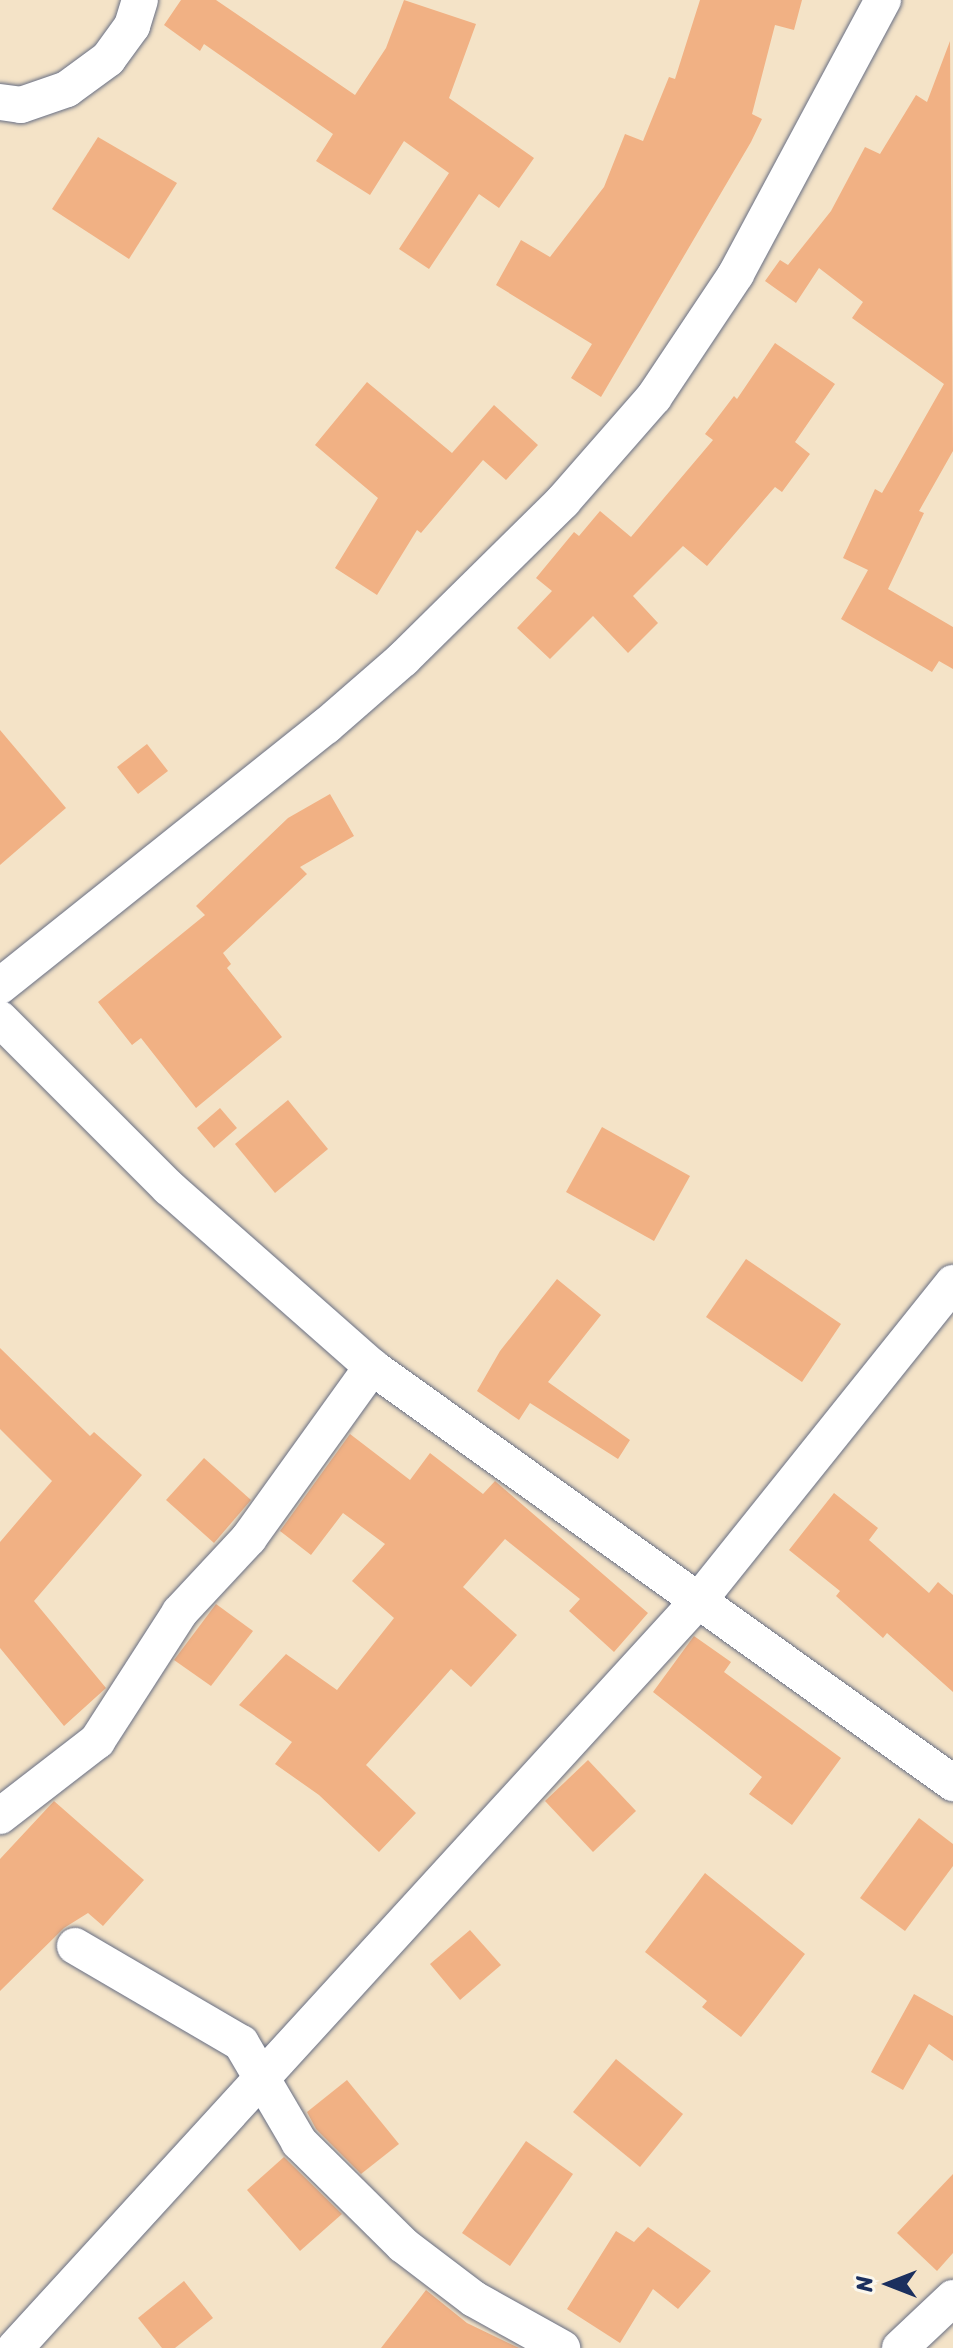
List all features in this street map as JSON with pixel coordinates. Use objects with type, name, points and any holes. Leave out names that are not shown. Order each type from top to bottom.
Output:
[{"type":"street","points":[[0,102],[21,105],[67,89],[108,59],[132,26],[140,0]]},
{"type":"street","points":[[0,986],[326,726],[403,659],[563,501],[654,397],[736,274],[883,0]]},
{"type":"street","points":[[0,1019],[169,1188],[372,1367],[953,1783]]},
{"type":"street","points":[[15,2348],[700,1599],[953,1283]]},
{"type":"street","points":[[0,1816],[97,1741],[180,1612],[249,1538],[372,1367]]},
{"type":"street","points":[[75,1946],[241,2043],[259,2080],[299,2142],[403,2245],[474,2299],[562,2348]]},
{"type":"street","points":[[900,2348],[953,2298]]},
{"type":"building","points":[[181,0],[216,0],[355,95],[386,48],[404,0],[476,24],[449,98],[534,158],[499,208],[479,194],[429,269],[399,249],[449,173],[404,141],[370,195],[316,161],[333,134],[204,44],[200,51],[164,25]]},
{"type":"building","points":[[700,0],[802,0],[794,30],[775,25],[752,114],[762,119],[751,142],[601,397],[571,378],[592,344],[496,285],[521,240],[550,257],[604,187],[625,134],[643,141],[669,77],[675,79]]},
{"type":"building","points":[[950,41],[953,451],[919,511],[924,513],[888,589],[953,627],[953,669],[939,661],[932,672],[841,619],[868,570],[843,558],[875,489],[882,493],[944,384],[852,318],[863,302],[819,268],[796,303],[765,281],[780,260],[788,265],[831,211],[865,147],[880,154],[916,95],[927,102]]},
{"type":"building","points":[[98,137],[177,183],[129,259],[52,209]]},
{"type":"building","points":[[775,343],[835,384],[795,442],[810,454],[782,492],[775,487],[707,566],[683,546],[633,596],[658,623],[628,653],[593,616],[550,659],[517,628],[552,591],[536,578],[574,532],[579,536],[600,511],[631,537],[713,440],[705,434],[734,396],[737,399]]},
{"type":"building","points":[[367,382],[452,453],[494,405],[538,445],[506,480],[483,460],[421,533],[417,530],[377,595],[335,568],[378,498],[315,445]]},
{"type":"building","points":[[0,730],[66,808],[0,865]]},
{"type":"building","points":[[147,744],[168,771],[138,794],[117,767]]},
{"type":"building","points":[[330,794],[354,836],[300,867],[307,874],[223,953],[231,964],[227,968],[282,1037],[196,1108],[141,1038],[132,1045],[98,1002],[205,915],[196,906],[288,818]]},
{"type":"building","points":[[288,1100],[328,1149],[275,1193],[235,1144]]},
{"type":"building","points":[[220,1108],[237,1128],[214,1148],[197,1128]]},
{"type":"building","points":[[602,1127],[690,1176],[654,1241],[566,1192]]},
{"type":"building","points":[[746,1259],[841,1324],[802,1382],[706,1317]]},
{"type":"building","points":[[557,1279],[601,1315],[548,1382],[630,1440],[618,1459],[530,1403],[519,1420],[477,1391],[500,1351]]},
{"type":"building","points":[[0,1348],[90,1436],[94,1432],[142,1475],[34,1601],[106,1688],[64,1726],[0,1648],[0,1542],[52,1481],[0,1429]]},
{"type":"building","points":[[350,1434],[410,1480],[430,1453],[483,1494],[495,1481],[648,1613],[614,1652],[569,1611],[580,1599],[505,1539],[463,1587],[517,1635],[471,1687],[451,1669],[366,1765],[416,1813],[379,1852],[319,1795],[275,1764],[292,1742],[239,1705],[286,1654],[337,1690],[394,1618],[352,1581],[385,1544],[343,1513],[311,1555],[280,1531]]},
{"type":"building","points":[[204,1458],[251,1500],[214,1543],[166,1500]]},
{"type":"building","points":[[834,1493],[878,1528],[869,1540],[929,1593],[938,1582],[953,1595],[953,1692],[887,1633],[883,1638],[836,1596],[840,1591],[789,1550]]},
{"type":"building","points":[[216,1604],[253,1631],[211,1686],[174,1660]]},
{"type":"building","points":[[694,1636],[731,1662],[724,1672],[841,1758],[792,1825],[749,1794],[762,1777],[653,1692]]},
{"type":"building","points":[[588,1760],[636,1811],[593,1852],[545,1801]]},
{"type":"building","points":[[54,1801],[144,1880],[103,1926],[88,1913],[64,1928],[0,1991],[0,1859]]},
{"type":"building","points":[[919,1818],[953,1844],[953,1866],[905,1931],[860,1898]]},
{"type":"building","points":[[705,1873],[805,1954],[741,2037],[702,2007],[707,2001],[645,1952]]},
{"type":"building","points":[[470,1930],[501,1965],[460,2000],[430,1964]]},
{"type":"building","points":[[914,1994],[953,2016],[953,2061],[929,2044],[903,2090],[871,2072]]},
{"type":"building","points":[[616,2059],[683,2114],[640,2167],[573,2112]]},
{"type":"building","points":[[347,2080],[399,2144],[361,2174],[316,2129],[307,2112]]},
{"type":"building","points":[[526,2141],[573,2174],[510,2266],[462,2233]]},
{"type":"building","points":[[284,2157],[342,2214],[300,2251],[247,2190]]},
{"type":"building","points":[[953,2174],[953,2253],[937,2271],[897,2233]]},
{"type":"building","points":[[648,2227],[711,2271],[678,2309],[653,2289],[620,2343],[567,2309],[616,2231],[634,2242]]},
{"type":"building","points":[[184,2281],[213,2318],[175,2348],[162,2348],[138,2318]]},
{"type":"building","points":[[426,2290],[467,2323],[519,2348],[381,2348]]}]
